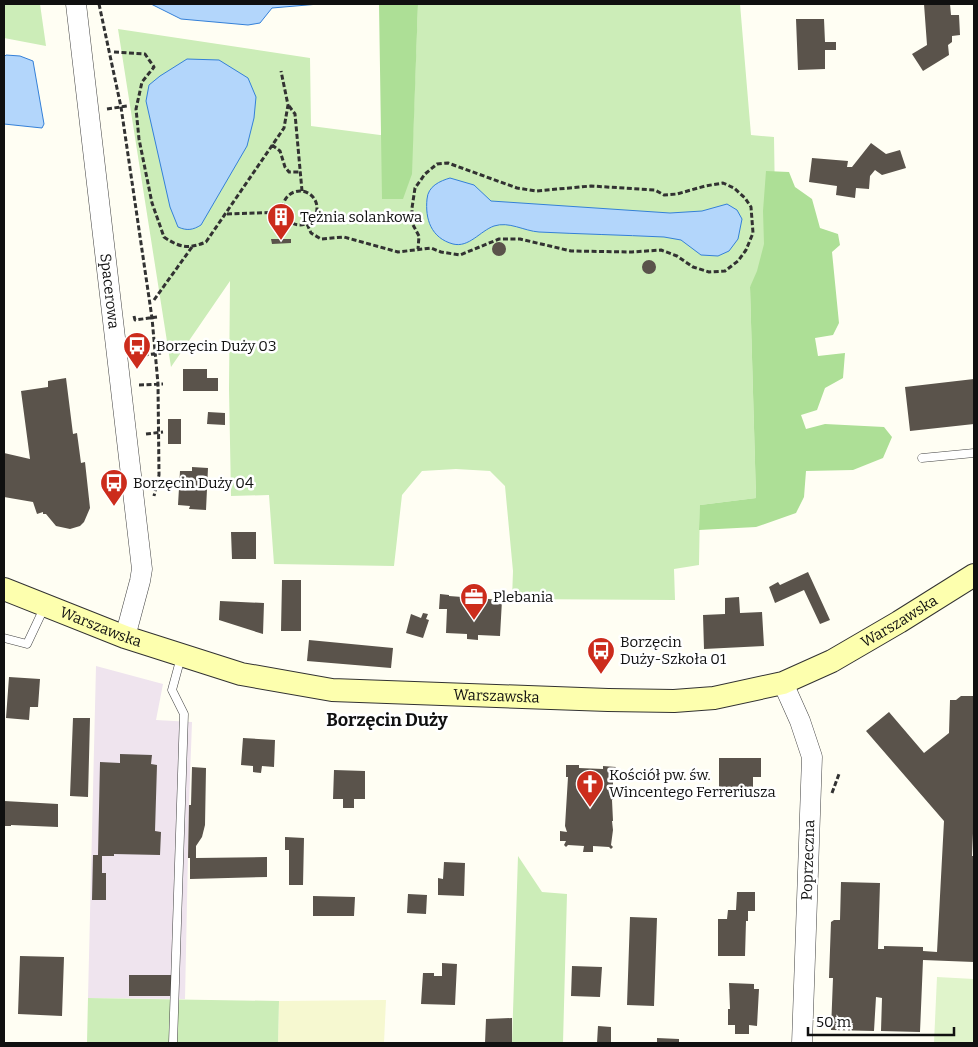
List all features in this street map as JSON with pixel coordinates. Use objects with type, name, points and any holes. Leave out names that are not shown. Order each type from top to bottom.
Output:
[{"type":"main road","name":"Warszawska","points":[[4,589],[125,637],[241,674],[332,690],[674,701],[714,698],[783,683],[832,661],[974,575]]},
{"type":"street","name":"Spacerowa","points":[[76,4],[142,570],[125,637]]},
{"type":"street","name":"Poprzeczna","points":[[783,683],[800,721],[812,756],[802,1043]]},
{"type":"lane","points":[[922,458],[974,453]]},
{"type":"lane","points":[[4,638],[27,644],[45,606]]},
{"type":"lane","points":[[173,1043],[184,714],[172,690],[182,655]]},
{"type":"path","points":[[99,4],[121,107],[156,354],[160,432],[159,475],[153,502]]},
{"type":"path","points":[[114,52],[145,54],[154,67],[142,82],[136,109],[139,139],[152,203],[164,237],[179,245],[192,247],[206,242],[284,128],[288,105],[281,71]]},
{"type":"path","points":[[288,105],[294,114],[302,191]]},
{"type":"path","points":[[272,145],[280,151],[285,167],[289,172],[301,172]]},
{"type":"path","points":[[306,224],[311,233],[321,239],[344,237],[398,252],[431,248],[441,252],[460,254],[499,239],[520,239],[571,251],[632,252],[661,250],[677,256],[692,267],[709,272],[725,272],[738,261],[746,250],[753,233],[753,219],[751,207],[745,198],[734,188],[723,183],[677,194],[664,195],[655,190],[591,186],[536,191],[517,188],[448,163],[437,164],[425,174],[415,188],[412,223],[418,236],[418,249]]},
{"type":"path","points":[[302,191],[317,199],[317,210],[306,224],[295,224],[290,221],[284,212],[283,206],[288,196],[302,191]]},
{"type":"path","points":[[226,214],[284,212]]},
{"type":"path","points":[[154,300],[192,247]]},
{"type":"path","points":[[132,356],[161,353]]},
{"type":"path","points":[[136,385],[163,384]]},
{"type":"path","points":[[140,435],[160,432]]},
{"type":"path","points":[[831,795],[839,774]]},
{"type":"shaded area","points":[[96,666],[163,684],[156,720],[192,722],[185,999],[88,998]]},
{"type":"green space","points":[[4,4],[40,4],[46,46],[4,38]]},
{"type":"green space","points":[[379,4],[418,4],[412,174],[403,199],[382,199]]},
{"type":"green space","points":[[418,4],[740,4],[751,135],[774,137],[776,266],[750,287],[756,498],[700,505],[699,565],[674,569],[675,600],[512,599],[513,571],[505,486],[490,471],[456,469],[422,471],[402,495],[394,566],[274,564],[269,495],[231,496],[229,389],[230,281],[171,367],[118,29],[310,58],[311,126],[380,135],[413,136]]},
{"type":"green space","points":[[766,171],[789,172],[795,187],[812,199],[820,228],[838,234],[840,245],[832,252],[839,323],[833,335],[815,338],[818,356],[845,353],[843,378],[825,388],[817,410],[801,415],[806,429],[825,424],[884,427],[892,437],[883,458],[853,470],[806,471],[804,497],[796,513],[756,527],[699,530],[700,505],[756,498],[750,287],[757,271],[764,244],[763,211]]},
{"type":"green space","points":[[518,856],[542,892],[567,894],[563,1043],[512,1043]]},
{"type":"green space","points":[[937,977],[974,979],[974,1043],[934,1043]]},
{"type":"green space","points":[[88,998],[279,1001],[278,1043],[87,1043]]},
{"type":"green space","points":[[386,1000],[384,1043],[278,1043],[279,1001]]},
{"type":"water","points":[[151,4],[319,4],[272,8],[260,23],[248,25],[181,19]]},
{"type":"water","points":[[6,55],[20,56],[33,61],[44,124],[42,128],[4,124],[4,57]]},
{"type":"water","points":[[187,59],[219,60],[248,78],[256,97],[254,118],[247,146],[201,225],[193,229],[178,227],[170,207],[146,101],[149,85]]},
{"type":"water","points":[[450,178],[474,185],[491,201],[670,213],[702,211],[727,204],[737,210],[742,219],[738,239],[729,251],[718,256],[701,255],[681,240],[664,237],[539,232],[511,225],[494,226],[464,244],[459,245],[439,237],[431,227],[427,214],[427,199],[432,187]]},
{"type":"building","points":[[924,4],[950,4],[951,15],[959,15],[960,35],[952,36],[952,42],[948,45],[949,55],[923,71],[912,54],[927,45]]},
{"type":"building","points":[[796,19],[824,19],[825,42],[836,42],[836,50],[825,50],[825,69],[798,70]]},
{"type":"building","points":[[871,143],[886,154],[900,150],[906,168],[882,175],[875,170],[870,176],[869,189],[856,188],[855,198],[836,195],[837,186],[809,182],[812,158],[848,161],[847,167],[852,167]]},
{"type":"building","name":"Tężnia solankowa","points":[[271,239],[291,239],[291,243],[272,244]]},
{"type":"building","points":[[499,242],[504,244],[506,249],[504,254],[499,256],[494,254],[492,249],[494,244]]},
{"type":"building","points":[[646,260],[652,260],[656,267],[652,274],[646,274],[642,270],[642,264]]},
{"type":"building","points":[[183,369],[207,369],[207,378],[218,378],[218,391],[183,391]]},
{"type":"building","points":[[66,378],[73,434],[77,433],[81,463],[85,462],[90,508],[84,522],[80,526],[70,529],[56,526],[43,512],[37,514],[33,502],[4,497],[4,453],[30,459],[21,391],[48,387],[48,381]]},
{"type":"building","points":[[974,379],[974,424],[910,431],[905,387]]},
{"type":"building","points":[[208,412],[225,413],[225,425],[207,424]]},
{"type":"building","points":[[168,419],[181,419],[181,444],[168,444]]},
{"type":"building","points":[[192,467],[208,468],[206,510],[189,509],[190,506],[178,505],[180,471],[192,471]]},
{"type":"building","points":[[231,532],[256,532],[256,559],[232,559]]},
{"type":"building","points":[[808,572],[830,620],[820,624],[804,590],[775,603],[769,587],[778,582],[780,585]]},
{"type":"building","points":[[282,580],[301,580],[301,631],[281,631]]},
{"type":"building","name":"Plebania","points":[[440,594],[502,600],[500,636],[478,635],[478,640],[467,639],[467,634],[446,633],[447,609],[439,609]]},
{"type":"building","points":[[739,597],[740,613],[762,612],[764,646],[704,649],[703,615],[725,614],[725,598]]},
{"type":"building","points":[[220,601],[264,603],[263,634],[219,620]]},
{"type":"building","points":[[423,613],[428,614],[426,619],[429,620],[423,638],[406,633],[411,614],[421,618]]},
{"type":"building","points":[[309,640],[393,648],[391,668],[307,661]]},
{"type":"building","points":[[9,677],[40,679],[38,707],[30,707],[29,720],[6,718]]},
{"type":"building","points":[[961,696],[974,696],[972,856],[974,856],[974,962],[923,960],[920,1032],[881,1031],[882,998],[876,997],[874,1031],[831,1030],[833,978],[829,978],[831,922],[840,920],[841,882],[880,883],[878,949],[884,949],[884,946],[923,947],[923,951],[937,952],[944,821],[866,731],[889,712],[924,753],[949,733],[950,700],[956,700]]},
{"type":"building","points":[[73,718],[90,718],[88,797],[70,796]]},
{"type":"building","points":[[243,738],[275,740],[274,767],[262,766],[261,773],[253,772],[253,766],[241,765]]},
{"type":"building","points":[[120,754],[152,755],[151,764],[157,765],[155,831],[161,832],[160,855],[114,854],[114,856],[102,856],[102,873],[106,873],[106,900],[92,900],[93,855],[98,855],[100,762],[120,763]]},
{"type":"building","points":[[719,758],[761,758],[761,777],[753,777],[753,787],[719,787]]},
{"type":"building","name":"Kościół pw. św. Wincentego Ferreriusza","points":[[566,765],[579,765],[579,768],[603,769],[603,766],[616,767],[616,779],[613,779],[614,790],[612,798],[614,798],[612,800],[613,830],[611,845],[613,847],[611,849],[609,847],[593,846],[593,852],[583,852],[584,846],[568,845],[566,847],[564,845],[566,841],[560,841],[560,831],[567,832],[565,826],[568,777],[566,777]]},
{"type":"building","points":[[192,767],[206,768],[205,825],[202,837],[196,846],[196,858],[267,857],[267,877],[190,879],[190,858],[188,858]]},
{"type":"building","points":[[334,770],[365,771],[365,799],[354,799],[354,808],[343,808],[343,799],[333,799]]},
{"type":"building","points":[[4,801],[58,804],[58,827],[4,826]]},
{"type":"building","points":[[285,837],[304,838],[303,885],[289,885],[289,850],[285,850]]},
{"type":"building","points":[[444,862],[465,863],[464,896],[438,895],[438,878],[443,879]]},
{"type":"building","points":[[737,892],[755,892],[755,911],[748,911],[748,921],[746,921],[745,956],[718,956],[718,919],[727,919],[728,910],[736,910]]},
{"type":"building","points":[[408,894],[427,895],[426,914],[407,913]]},
{"type":"building","points":[[313,896],[355,897],[354,916],[313,916]]},
{"type":"building","points":[[630,917],[657,918],[654,1006],[627,1005]]},
{"type":"building","points":[[20,956],[64,957],[62,1016],[18,1014]]},
{"type":"building","points":[[442,963],[457,964],[455,1005],[421,1004],[423,973],[434,973],[434,976],[442,976]]},
{"type":"building","points":[[572,966],[602,967],[600,997],[571,996]]},
{"type":"building","points":[[129,975],[173,975],[173,996],[129,996]]},
{"type":"building","points":[[729,983],[754,984],[754,989],[759,989],[757,1026],[749,1025],[749,1034],[735,1034],[735,1025],[728,1025],[728,1009],[730,1009]]},
{"type":"building","points":[[512,1018],[512,1043],[485,1043],[486,1019]]},
{"type":"building","points":[[598,1026],[611,1027],[611,1043],[597,1043]]},
{"type":"building","points":[[657,1038],[679,1039],[679,1043],[657,1043]]},
{"type":"place","name":"Tężnia solankowa","points":[[281,241]]},
{"type":"place","name":"Borzęcin Duży 03","points":[[137,370]]},
{"type":"place","name":"Borzęcin Duży 04","points":[[114,507]]},
{"type":"place","name":"Plebania","points":[[474,621]]},
{"type":"place","name":"Borzęcin Duży-Szkoła 01","points":[[601,675]]},
{"type":"place","name":"Kościół pw. św. Wincentego Ferreriusza","points":[[590,808]]},
{"type":"district","name":"Borzęcin Duży","points":[[387,720]]}]
